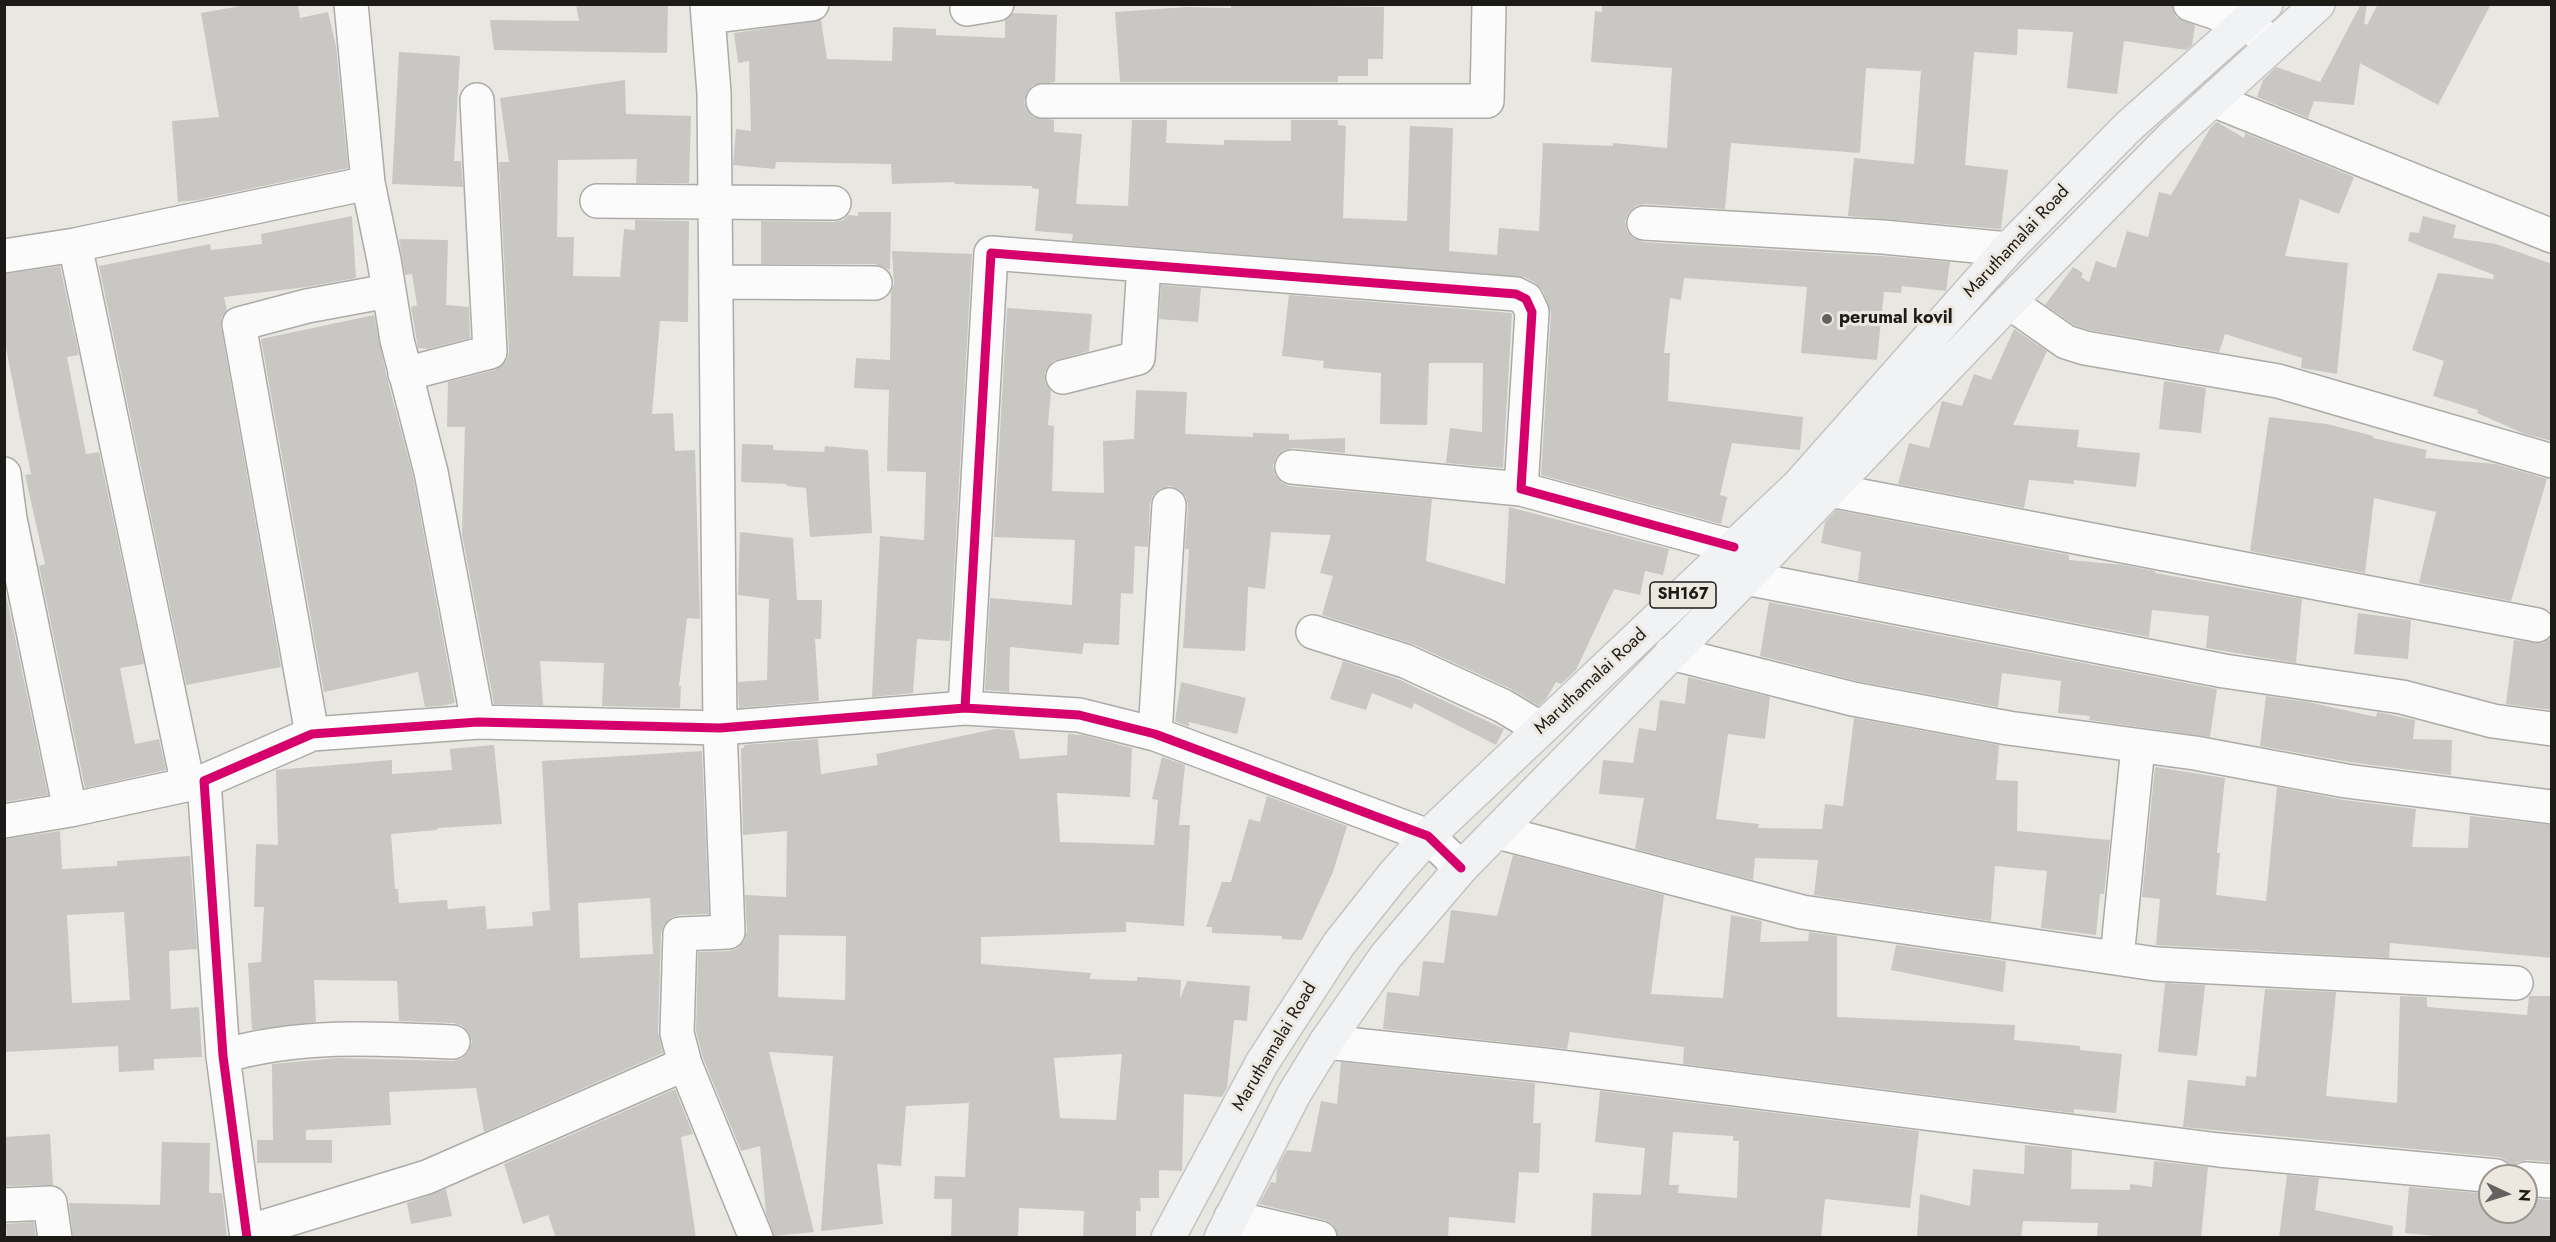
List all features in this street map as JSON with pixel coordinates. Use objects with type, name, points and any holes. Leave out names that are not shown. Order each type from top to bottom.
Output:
[{"type":"main road","name":"Maruthamalai Road","points":[[1226,1227],[1294,1094],[1326,1042],[1386,956],[1461,868],[1746,578],[2010,302],[2172,137],[2318,4]]},
{"type":"main road","name":"Maruthamalai Road","points":[[1168,1238],[1262,1063],[1339,944],[1428,836],[1799,485],[2008,249],[2128,127],[2256,14]]},
{"type":"street","points":[[351,4],[368,183],[405,374],[431,472],[478,722]]},
{"type":"street","points":[[756,1238],[685,1065],[677,1033],[680,934],[728,932],[720,728],[714,93],[707,11],[812,4]]},
{"type":"street","points":[[1043,101],[1487,101],[1489,4]]},
{"type":"street","points":[[2190,4],[2256,14],[2274,45]]},
{"type":"street","points":[[405,374],[490,352],[477,100]]},
{"type":"street","points":[[2213,100],[2552,236]]},
{"type":"street","points":[[4,256],[75,245],[368,183]]},
{"type":"street","points":[[597,201],[834,203]]},
{"type":"street","points":[[1644,223],[1883,237],[2008,249]]},
{"type":"street","points":[[75,245],[196,783],[223,1056],[247,1234],[427,1177],[685,1065]]},
{"type":"street","points":[[965,708],[991,253],[1516,294],[1526,299],[1532,312],[1521,489]]},
{"type":"street","points":[[1063,377],[1138,358],[1144,265]]},
{"type":"street","points":[[716,282],[875,283]]},
{"type":"street","points":[[312,734],[238,324],[307,306],[388,291]]},
{"type":"street","points":[[2010,302],[2066,342],[2085,348],[2278,381],[2552,460]]},
{"type":"street","points":[[1292,468],[1521,489],[1734,547]]},
{"type":"street","points":[[4,474],[9,519],[70,810]]},
{"type":"street","points":[[1830,490],[2537,625]]},
{"type":"street","points":[[1155,734],[1169,505]]},
{"type":"street","points":[[1746,578],[2224,671],[2402,697],[2493,721],[2552,729]]},
{"type":"street","points":[[1312,632],[1405,661],[1503,706],[1541,729]]},
{"type":"street","points":[[1671,653],[1853,699],[2008,728],[2195,753],[2346,781],[2552,807]]},
{"type":"street","points":[[4,821],[70,810],[196,783],[312,734],[478,722],[720,728],[965,708],[1079,715],[1155,734],[1428,836],[1461,868]]},
{"type":"street","points":[[2117,958],[2138,746]]},
{"type":"street","points":[[1498,832],[1802,912],[2156,964],[2516,983]]},
{"type":"street","points":[[223,1056],[260,1045],[362,1037],[453,1042]]},
{"type":"street","points":[[1326,1042],[1544,1065],[2219,1150],[2478,1174]]},
{"type":"street","points":[[4,1205],[50,1203],[55,1238]]},
{"type":"street","points":[[1226,1227],[1320,1238]]},
{"type":"building","points":[[252,4],[298,4],[300,18],[328,12],[336,46],[348,168],[178,202],[172,121],[219,117],[201,13]]},
{"type":"building","points":[[576,4],[668,4],[667,53],[494,50],[490,20],[579,21]]},
{"type":"building","points":[[1602,4],[2172,4],[2176,17],[2195,25],[2192,45],[2186,50],[2124,41],[2117,94],[2067,88],[2073,32],[2018,29],[2017,55],[1974,52],[1965,165],[2008,170],[2001,229],[1848,216],[1854,158],[1914,164],[1921,71],[1866,68],[1860,153],[1731,143],[1725,209],[1645,204],[1636,206],[1629,212],[1625,221],[1627,231],[1633,238],[1643,242],[1950,262],[1946,291],[1902,286],[1901,293],[1884,292],[1877,360],[1801,353],[1807,287],[1684,278],[1681,300],[1670,298],[1664,353],[1670,353],[1668,401],[1803,417],[1800,450],[1732,443],[1720,495],[1727,497],[1721,524],[1541,475],[1551,313],[1543,291],[1534,282],[1524,277],[1072,241],[1073,234],[1035,231],[1039,189],[1032,188],[1032,186],[954,184],[955,182],[892,184],[891,164],[776,162],[775,169],[733,165],[736,129],[751,131],[749,61],[738,63],[734,33],[821,20],[827,59],[892,61],[893,27],[936,29],[936,35],[1005,38],[1005,20],[1013,13],[1057,15],[1055,82],[1033,85],[1027,92],[1024,102],[1033,117],[1054,120],[1054,132],[1082,134],[1076,204],[1128,206],[1132,120],[1167,120],[1166,143],[1224,145],[1224,140],[1291,141],[1291,120],[1338,120],[1338,125],[1346,126],[1343,218],[1407,221],[1410,126],[1453,128],[1449,251],[1497,255],[1499,228],[1539,231],[1543,143],[1613,146],[1613,143],[1667,148],[1672,68],[1591,62],[1595,11],[1602,12]]},
{"type":"building","points":[[2361,4],[2367,4],[2364,23],[2367,25],[2378,4],[2491,4],[2438,105],[2360,63],[2354,105],[2314,101],[2308,118],[2257,97],[2263,80],[2276,67],[2320,82],[2319,84]]},
{"type":"building","points":[[1231,5],[1384,7],[1383,59],[1368,59],[1368,76],[1338,76],[1338,82],[1120,82],[1115,12],[1187,7],[1231,8]]},
{"type":"building","points":[[399,52],[460,56],[454,161],[461,161],[463,187],[392,184]]},
{"type":"building","points":[[625,80],[626,114],[691,116],[689,183],[636,183],[637,159],[558,160],[557,237],[574,237],[573,276],[620,277],[624,229],[635,230],[635,220],[689,221],[688,322],[660,321],[652,414],[673,413],[675,451],[695,450],[700,619],[687,618],[679,686],[681,686],[680,708],[602,706],[604,663],[540,661],[543,705],[494,704],[462,534],[465,427],[447,427],[448,382],[495,370],[507,360],[509,352],[499,162],[509,162],[500,98]]},
{"type":"building","points":[[2217,122],[2244,138],[2245,133],[2354,177],[2339,214],[2300,199],[2285,256],[2348,263],[2337,374],[2301,368],[2302,358],[2225,334],[2219,352],[2089,330],[2074,325],[2045,305],[2073,267],[2083,273],[2081,277],[2089,282],[2096,261],[2116,268],[2127,231],[2148,237],[2159,192],[2171,195],[2211,127]]},
{"type":"building","points":[[858,212],[891,212],[890,270],[875,264],[761,264],[761,221],[834,222],[843,220],[848,215],[858,216]]},
{"type":"building","points":[[352,216],[356,278],[224,297],[227,310],[221,318],[221,327],[281,667],[186,685],[99,266],[210,244],[211,250],[262,244],[261,234]]},
{"type":"building","points":[[2423,216],[2456,225],[2453,238],[2496,244],[2552,264],[2552,441],[2525,434],[2477,413],[2478,410],[2433,396],[2444,361],[2412,350],[2438,273],[2493,279],[2494,275],[2408,241],[2410,232],[2419,233]]},
{"type":"building","points":[[399,239],[448,240],[446,305],[469,307],[470,338],[428,349],[418,348],[411,307],[417,305],[412,274],[405,275]]},
{"type":"building","points":[[892,251],[972,254],[950,641],[917,639],[913,693],[872,697],[880,536],[924,540],[926,472],[887,471],[889,390],[854,388],[856,358],[890,360],[891,292],[894,284]]},
{"type":"building","points":[[60,266],[79,355],[67,357],[86,454],[99,452],[144,664],[120,668],[135,744],[159,739],[166,770],[85,788],[39,566],[45,564],[25,475],[31,474],[4,338],[4,274]]},
{"type":"building","points":[[1161,285],[1201,288],[1198,322],[1159,319]]},
{"type":"building","points":[[1289,295],[1512,313],[1503,468],[1446,463],[1450,428],[1482,432],[1483,363],[1429,363],[1427,425],[1380,424],[1381,373],[1323,368],[1324,361],[1282,356]]},
{"type":"building","points":[[1007,308],[1092,314],[1089,351],[1053,361],[1045,372],[1045,382],[1051,391],[1048,425],[1054,426],[1052,491],[1104,493],[1103,441],[1134,439],[1136,390],[1187,392],[1185,434],[1253,437],[1253,433],[1289,434],[1289,440],[1345,438],[1345,453],[1294,448],[1284,450],[1276,457],[1273,466],[1275,475],[1282,483],[1290,486],[1432,499],[1426,561],[1505,584],[1509,507],[1669,549],[1663,575],[1645,571],[1640,595],[1614,589],[1576,670],[1561,684],[1556,682],[1539,706],[1511,689],[1413,644],[1322,615],[1333,576],[1320,573],[1331,535],[1271,532],[1265,589],[1248,587],[1245,651],[1183,648],[1189,549],[1185,549],[1188,506],[1186,497],[1180,490],[1170,486],[1160,489],[1153,495],[1150,504],[1148,547],[1135,546],[1133,594],[1121,593],[1119,645],[1084,643],[1082,654],[1010,647],[1009,692],[985,690],[990,598],[1072,605],[1075,540],[994,537]]},
{"type":"building","points":[[374,315],[387,378],[413,476],[455,703],[441,706],[425,707],[418,672],[324,692],[261,339]]},
{"type":"building","points":[[2014,329],[2047,351],[2013,425],[2079,430],[2077,447],[2140,453],[2136,487],[2074,480],[2074,484],[2029,480],[2024,508],[1898,484],[1909,443],[1929,448],[1942,401],[1962,406],[1974,374],[1991,380]]},
{"type":"building","points":[[2164,381],[2206,388],[2201,433],[2159,429]]},
{"type":"building","points":[[2269,417],[2327,424],[2373,436],[2373,438],[2427,450],[2425,458],[2496,464],[2547,479],[2511,601],[2419,583],[2436,512],[2374,498],[2365,573],[2250,551]]},
{"type":"building","points":[[742,444],[773,445],[773,450],[824,452],[825,446],[868,450],[872,533],[810,537],[806,488],[787,486],[787,484],[741,482]]},
{"type":"building","points":[[1836,510],[2069,555],[2069,560],[2124,565],[2155,571],[2155,573],[2302,599],[2296,663],[2206,648],[2209,616],[2152,610],[2149,637],[1858,581],[1861,552],[1821,543],[1825,522]]},
{"type":"building","points":[[740,532],[793,538],[797,600],[822,600],[821,639],[815,639],[819,701],[739,708],[738,682],[767,680],[769,599],[738,595]]},
{"type":"building","points":[[4,585],[48,795],[4,802]]},
{"type":"building","points":[[1769,602],[2217,689],[2210,737],[2089,720],[2090,716],[2058,713],[2061,681],[2002,673],[1998,707],[1857,681],[1760,656]]},
{"type":"building","points":[[2358,613],[2411,620],[2408,659],[2354,654]]},
{"type":"building","points":[[2552,637],[2552,710],[2506,704],[2514,640],[2543,643]]},
{"type":"building","points":[[1343,661],[1398,679],[1504,729],[1496,745],[1414,703],[1412,709],[1372,693],[1366,710],[1330,699]]},
{"type":"building","points":[[1688,677],[1770,697],[1765,739],[1728,734],[1716,819],[1759,824],[1758,828],[1822,829],[1825,804],[1843,806],[1854,718],[1999,745],[1996,780],[2018,781],[2017,831],[2110,840],[2104,894],[2100,894],[2096,935],[2041,928],[2047,871],[1995,866],[1991,921],[1814,895],[1818,860],[1755,858],[1753,880],[1635,849],[1644,798],[1599,794],[1603,760],[1633,763],[1639,728],[1656,731],[1660,700],[1685,704]]},
{"type":"building","points":[[1181,682],[1246,698],[1237,734],[1189,722],[1189,727],[1175,721]]},
{"type":"building","points":[[2266,696],[2308,702],[2376,717],[2377,712],[2415,720],[2413,739],[2452,740],[2451,775],[2349,762],[2260,746]]},
{"type":"building","points":[[995,729],[1014,730],[1020,759],[1067,755],[1068,734],[1083,735],[1132,748],[1130,797],[1057,793],[1060,842],[1154,845],[1158,800],[1152,799],[1162,757],[1185,765],[1179,825],[1190,825],[1184,926],[1126,922],[1126,932],[981,937],[981,964],[1091,973],[1090,979],[1137,981],[1137,977],[1181,980],[1180,999],[1187,981],[1250,986],[1247,1021],[1234,1020],[1227,1088],[1222,1097],[1184,1094],[1182,1171],[1159,1170],[1159,1198],[1140,1198],[1141,1211],[1136,1211],[1136,1238],[1083,1238],[1084,1211],[1019,1208],[1018,1238],[951,1238],[952,1199],[934,1199],[935,1176],[965,1177],[969,1103],[906,1106],[901,1166],[877,1164],[883,1224],[821,1231],[833,1056],[769,1052],[814,1232],[774,1236],[766,1213],[760,1146],[741,1151],[703,1058],[696,1031],[698,952],[729,951],[738,948],[744,941],[747,931],[745,895],[786,897],[787,831],[743,835],[741,748],[744,748],[744,745],[818,739],[821,774],[878,765],[876,754]],"holes":[[[779,935],[846,936],[845,1000],[778,997]],[[1122,1054],[1116,1120],[1060,1118],[1054,1058]]]},
{"type":"building","points":[[494,745],[502,824],[437,828],[437,830],[391,834],[395,889],[398,889],[399,903],[447,900],[448,909],[485,906],[487,929],[533,926],[532,912],[550,910],[542,761],[702,751],[709,914],[679,915],[670,918],[661,933],[658,1032],[663,1053],[484,1132],[476,1088],[389,1092],[391,1125],[306,1130],[306,1140],[332,1140],[332,1163],[257,1163],[257,1140],[273,1140],[272,1064],[338,1058],[453,1061],[461,1059],[468,1053],[472,1042],[463,1026],[454,1023],[399,1021],[397,981],[314,980],[316,1022],[252,1030],[248,963],[261,962],[264,907],[254,907],[256,844],[278,845],[276,770],[392,760],[392,774],[452,770],[450,749]],"holes":[[[650,898],[653,954],[580,958],[578,903]]]},
{"type":"building","points":[[2155,767],[2225,778],[2217,853],[2220,853],[2216,895],[2266,901],[2277,787],[2344,800],[2416,809],[2412,847],[2468,848],[2470,816],[2552,825],[2552,958],[2390,943],[2389,958],[2156,945],[2160,899],[2142,897]]},
{"type":"building","points":[[1267,796],[1347,826],[1333,872],[1302,940],[1282,939],[1282,936],[1212,933],[1212,927],[1206,927],[1222,882],[1231,882],[1249,819],[1260,822]]},
{"type":"building","points":[[60,831],[62,869],[117,866],[117,861],[190,856],[197,949],[169,951],[171,1009],[199,1007],[202,1057],[154,1059],[154,1070],[119,1072],[118,1046],[4,1052],[4,839]],"holes":[[[124,912],[130,1000],[72,1003],[67,915]]]},
{"type":"building","points":[[1513,855],[1664,895],[1651,994],[1723,998],[1731,915],[1762,921],[1760,942],[1808,941],[1809,932],[1837,936],[1837,1017],[2015,1025],[2014,1040],[2080,1046],[2080,1050],[2122,1054],[2116,1113],[2074,1109],[2074,1113],[1683,1064],[1684,1047],[1570,1032],[1567,1049],[1383,1029],[1387,992],[1419,996],[1423,961],[1444,963],[1451,910],[1497,916]]},
{"type":"building","points":[[1896,945],[2006,961],[2003,992],[1891,970]]},
{"type":"building","points":[[2165,983],[2205,985],[2197,1056],[2158,1052]]},
{"type":"building","points":[[2265,989],[2336,992],[2326,1096],[2397,1103],[2400,996],[2427,997],[2427,1007],[2527,1015],[2529,996],[2552,996],[2552,1162],[2527,1160],[2509,1164],[2498,1157],[2183,1127],[2188,1080],[2245,1086],[2246,1076],[2256,1077]]},
{"type":"building","points":[[1341,1062],[1535,1083],[1533,1123],[1541,1123],[1539,1173],[1519,1172],[1515,1223],[1449,1217],[1448,1238],[1338,1238],[1333,1225],[1325,1220],[1259,1204],[1271,1182],[1276,1183],[1277,1168],[1287,1150],[1311,1152],[1321,1101],[1337,1104]]},
{"type":"building","points":[[675,1089],[693,1134],[681,1137],[696,1238],[556,1238],[548,1215],[523,1224],[504,1164]]},
{"type":"building","points":[[1600,1091],[1919,1131],[1910,1208],[1825,1199],[1821,1238],[1591,1238],[1593,1193],[1641,1195],[1645,1148],[1595,1142]],"holes":[[[1673,1132],[1733,1136],[1733,1141],[1739,1141],[1737,1198],[1678,1193],[1679,1185],[1669,1185]]]},
{"type":"building","points":[[50,1134],[53,1185],[4,1186],[4,1137]]},
{"type":"building","points":[[162,1142],[210,1143],[209,1193],[222,1193],[227,1238],[73,1238],[69,1203],[160,1205]]},
{"type":"building","points":[[2025,1145],[2072,1150],[2071,1189],[2130,1190],[2130,1184],[2152,1187],[2154,1161],[2208,1167],[2201,1238],[2097,1238],[2098,1223],[2023,1221],[2021,1238],[1917,1238],[1920,1194],[1970,1206],[1973,1169],[2024,1174]]},
{"type":"building","points":[[2287,1175],[2319,1178],[2315,1210],[2393,1226],[2392,1238],[2279,1238]]},
{"type":"building","points":[[2409,1187],[2478,1193],[2478,1224],[2538,1224],[2538,1199],[2552,1200],[2552,1238],[2455,1238],[2405,1233]]},
{"type":"building","points":[[446,1189],[452,1216],[411,1224],[407,1203]]},
{"type":"building","points":[[34,1222],[36,1238],[7,1238],[6,1224]]},
{"type":"cycle path","points":[[965,708],[991,253],[1516,294],[1526,299],[1532,312],[1521,489],[1734,547]]},
{"type":"cycle path","points":[[247,1238],[223,1056],[204,781],[312,734],[478,722],[720,728],[965,708],[1079,715],[1155,734],[1428,836],[1461,868]]},
{"type":"place","name":"perumal kovil","points":[[1827,319]]}]
